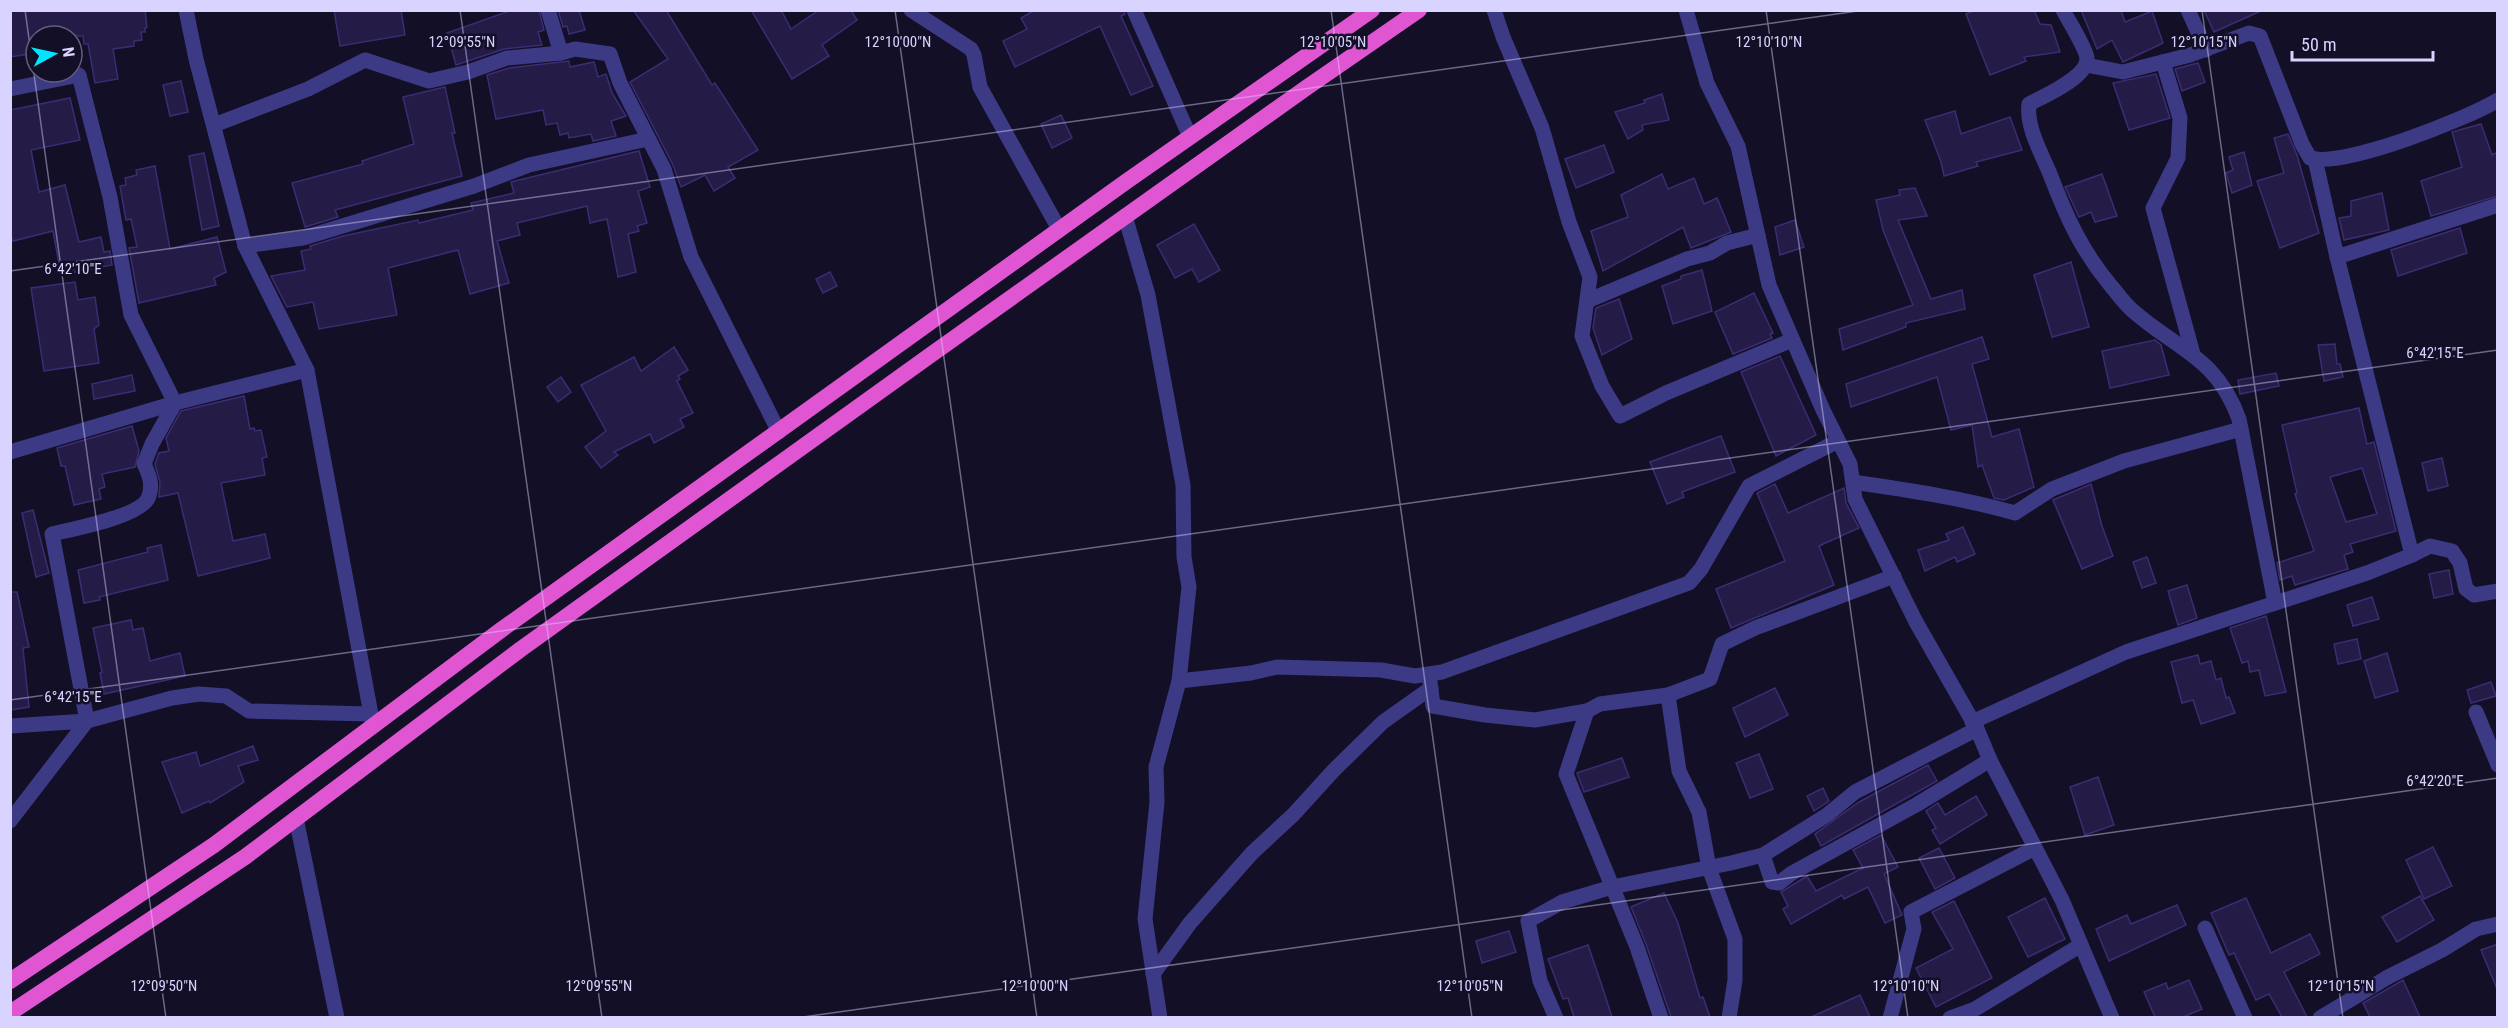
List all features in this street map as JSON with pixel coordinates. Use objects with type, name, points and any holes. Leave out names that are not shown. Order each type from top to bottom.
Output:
[{"type":"highway","points":[[10,981],[214,845],[372,719],[779,432],[1190,136],[1372,10]]},
{"type":"highway","points":[[10,1013],[176,905],[521,649],[1125,216],[1419,10]]},
{"type":"street","points":[[10,726],[87,721],[172,698],[199,694],[226,696],[249,711],[372,719],[308,370],[245,246],[196,59],[186,10]]},
{"type":"street","points":[[548,10],[561,53]]},
{"type":"street","points":[[911,10],[971,49],[980,87],[1059,229]]},
{"type":"street","points":[[1134,10],[1190,136]]},
{"type":"street","points":[[1494,10],[1542,128],[1569,222],[1590,278],[1581,336],[1602,386],[1620,416],[1666,393],[1792,340]]},
{"type":"street","points":[[1686,10],[1707,83],[1738,146],[1769,285],[1850,464],[1856,499],[1916,622],[1974,725],[2062,900],[2112,1017]]},
{"type":"street","points":[[2063,10],[2087,56],[2086,65],[2078,76],[2030,104],[2028,115],[2033,132],[2067,218],[2086,255],[2130,309],[2200,359],[2228,395],[2241,429],[2276,603]]},
{"type":"street","points":[[2188,10],[2206,50]]},
{"type":"street","points":[[2086,65],[2123,72],[2206,50],[2249,33],[2260,36],[2302,144],[2310,158],[2315,159],[2331,159],[2422,133],[2498,100]]},
{"type":"street","points":[[214,125],[308,89],[365,60],[429,81],[468,72],[507,58],[575,50],[610,54],[620,83],[664,169],[691,257],[779,432]]},
{"type":"street","points":[[2163,62],[2180,118],[2178,158],[2153,208],[2193,354]]},
{"type":"street","points":[[10,89],[79,75],[110,197],[131,315],[174,403]]},
{"type":"street","points":[[245,246],[303,238],[474,186],[529,165],[648,139]]},
{"type":"street","points":[[2315,159],[2337,257],[2412,555]]},
{"type":"street","points":[[2337,257],[2498,205]]},
{"type":"street","points":[[1125,216],[1148,295],[1183,485],[1184,556],[1189,587],[1179,681],[1156,767],[1157,802],[1145,919],[1160,1017]]},
{"type":"street","points":[[1587,301],[1687,259],[1710,253],[1727,243],[1758,235]]},
{"type":"street","points":[[10,452],[174,403],[308,370]]},
{"type":"street","points":[[10,821],[87,721],[52,534],[103,522],[143,506],[149,497],[150,478],[144,464],[174,403]]},
{"type":"street","points":[[1853,482],[1934,494],[2016,513],[2052,489],[2124,461],[2241,429]]},
{"type":"street","points":[[1153,974],[1190,923],[1252,853],[1293,815],[1334,770],[1383,722],[1430,681],[1442,672],[1689,583],[1701,569],[1749,486],[1839,441]]},
{"type":"street","points":[[1556,1017],[1540,981],[1528,921],[1562,902],[1611,887],[1763,855],[1827,815],[1855,792],[1974,725],[2126,651],[2367,573],[2430,546],[2452,551],[2460,563],[2466,589],[2474,595],[2498,591]]},
{"type":"street","points":[[1430,681],[1433,706],[1485,715],[1535,720],[1587,711],[1600,704],[1668,695],[1710,679],[1722,644],[1755,628],[1894,576]]},
{"type":"street","points":[[1179,681],[1277,668],[1381,670],[1430,681]]},
{"type":"street","points":[[1668,695],[1679,771],[1699,812],[1709,868],[1735,939],[1735,980],[1729,1017]]},
{"type":"street","points":[[1587,711],[1566,774],[1636,947],[1661,1017]]},
{"type":"street","points":[[2476,712],[2498,765]]},
{"type":"street","points":[[1763,855],[1772,882],[1779,883],[1792,873],[1916,805],[1990,760]]},
{"type":"street","points":[[296,818],[337,1017]]},
{"type":"street","points":[[1890,1017],[1914,929],[1911,912],[2035,848]]},
{"type":"street","points":[[2320,1017],[2388,976],[2442,950],[2476,929],[2498,924]]},
{"type":"street","points":[[2205,928],[2245,1017]]},
{"type":"street","points":[[1950,1017],[1975,1009],[2081,945]]},
{"type":"building","points":[[10,10],[145,10],[147,27],[145,32],[141,32],[142,40],[134,41],[134,46],[113,49],[118,79],[95,83],[88,44],[84,44],[84,24],[24,24],[24,55],[10,57]]},
{"type":"building","points":[[334,10],[401,10],[405,35],[340,46]]},
{"type":"building","points":[[512,10],[539,10],[544,30],[538,32],[542,45],[504,49],[456,65],[447,33]]},
{"type":"building","points":[[558,10],[579,10],[585,30],[569,34],[567,26],[563,27]]},
{"type":"building","points":[[633,10],[666,10],[712,85],[715,83],[758,150],[728,167],[735,178],[714,191],[705,175],[681,187],[673,165],[630,82],[668,59]]},
{"type":"building","points":[[751,10],[781,10],[791,29],[819,10],[851,10],[857,20],[822,45],[829,56],[792,79]]},
{"type":"building","points":[[1035,10],[1124,10],[1125,14],[1121,16],[1153,86],[1131,95],[1100,26],[1015,67],[1003,41],[1027,29],[1021,18]]},
{"type":"building","points":[[1975,10],[2034,10],[2040,24],[2051,25],[2060,52],[2024,57],[2026,61],[1990,75],[1966,14]]},
{"type":"building","points":[[2081,10],[2121,10],[2125,22],[2152,11],[2163,43],[2123,62],[2112,40],[2097,49]]},
{"type":"building","points":[[2204,10],[2263,10],[2214,32]]},
{"type":"building","points":[[569,61],[570,67],[594,62],[598,77],[606,74],[612,93],[626,116],[611,121],[616,136],[593,141],[591,134],[569,138],[568,133],[560,135],[557,123],[546,125],[543,110],[496,119],[487,75],[509,68]]},
{"type":"building","points":[[2198,63],[2205,82],[2182,91],[2175,69]]},
{"type":"building","points":[[2156,74],[2170,118],[2129,130],[2113,83]]},
{"type":"building","points":[[181,81],[188,112],[170,116],[163,85]]},
{"type":"building","points":[[445,87],[462,176],[335,210],[338,217],[305,227],[292,183],[363,164],[362,161],[414,144],[403,97]]},
{"type":"building","points":[[1662,94],[1669,120],[1642,125],[1643,130],[1628,139],[1615,112],[1645,103],[1644,100]]},
{"type":"building","points":[[70,98],[80,140],[31,150],[39,192],[65,185],[79,242],[101,237],[104,252],[110,251],[112,265],[61,275],[53,231],[13,241],[10,233],[10,110]]},
{"type":"building","points":[[1955,111],[1961,134],[2010,117],[2022,150],[1976,162],[1978,166],[1944,176],[1925,120]]},
{"type":"building","points":[[1061,115],[1072,138],[1052,148],[1041,124]]},
{"type":"building","points":[[2481,124],[2492,155],[2498,152],[2498,196],[2431,216],[2421,181],[2462,167],[2452,132]]},
{"type":"building","points":[[2288,134],[2297,155],[2319,233],[2280,248],[2257,181],[2284,173],[2274,138]]},
{"type":"building","points":[[1604,145],[1614,172],[1576,188],[1565,159]]},
{"type":"building","points":[[639,151],[650,187],[638,191],[647,223],[637,226],[639,231],[628,234],[636,272],[618,277],[607,219],[590,223],[587,206],[517,223],[520,235],[497,241],[509,283],[470,294],[458,250],[388,268],[397,315],[319,329],[313,302],[287,307],[271,276],[305,270],[301,251],[311,249],[310,246],[343,236],[418,220],[419,223],[473,210],[471,203],[514,193],[511,182]]},
{"type":"building","points":[[2244,152],[2252,185],[2232,193],[2226,173],[2233,170],[2229,157]]},
{"type":"building","points":[[204,153],[219,226],[202,230],[189,156]]},
{"type":"building","points":[[155,166],[170,249],[217,237],[226,272],[214,278],[216,285],[139,303],[129,248],[137,247],[131,219],[126,220],[120,186],[126,185],[125,178],[137,175],[136,170]]},
{"type":"building","points":[[1662,174],[1668,189],[1694,178],[1704,204],[1717,198],[1731,232],[1691,248],[1683,227],[1603,271],[1591,231],[1628,217],[1621,195]]},
{"type":"building","points":[[2102,174],[2117,216],[2095,222],[2091,212],[2079,217],[2065,187]]},
{"type":"building","points":[[1915,188],[1927,216],[1898,220],[1931,299],[1962,290],[1965,309],[1906,323],[1906,327],[1843,350],[1839,329],[1913,305],[1883,230],[1876,200],[1900,195],[1899,190]]},
{"type":"building","points":[[2382,193],[2389,230],[2344,240],[2339,218],[2351,216],[2351,201]]},
{"type":"building","points":[[1795,220],[1804,247],[1780,255],[1775,227]]},
{"type":"building","points":[[1194,224],[1220,270],[1199,282],[1192,269],[1175,278],[1157,245]]},
{"type":"building","points":[[2460,228],[2467,253],[2398,276],[2391,250]]},
{"type":"building","points":[[2071,262],[2089,327],[2052,337],[2034,275]]},
{"type":"building","points":[[1702,270],[1712,311],[1673,324],[1662,286],[1681,279],[1681,276]]},
{"type":"building","points":[[830,272],[837,286],[823,293],[816,279]]},
{"type":"building","points":[[75,282],[78,300],[95,297],[99,325],[94,329],[99,363],[44,371],[31,288]]},
{"type":"building","points":[[1754,293],[1773,333],[1770,334],[1772,338],[1733,354],[1715,312]]},
{"type":"building","points":[[1619,299],[1632,339],[1602,355],[1593,328],[1596,308]]},
{"type":"building","points":[[1982,337],[1989,359],[1972,364],[1992,437],[2019,429],[2034,487],[2004,500],[1994,498],[1982,465],[1978,467],[1972,425],[1951,430],[1937,377],[1851,407],[1846,384]]},
{"type":"building","points":[[2155,340],[2161,345],[2169,375],[2110,388],[2102,351]]},
{"type":"building","points":[[2335,344],[2337,364],[2340,364],[2343,377],[2324,381],[2318,345]]},
{"type":"building","points":[[674,347],[688,370],[678,376],[680,379],[677,381],[693,413],[680,419],[684,427],[654,443],[650,434],[614,452],[618,455],[601,468],[585,447],[606,431],[581,385],[634,357],[641,371]]},
{"type":"building","points":[[1780,356],[1816,435],[1776,456],[1741,372]]},
{"type":"building","points":[[2276,373],[2279,386],[2240,394],[2238,380]]},
{"type":"building","points":[[132,375],[135,391],[94,399],[92,384]]},
{"type":"building","points":[[561,377],[571,392],[558,402],[547,387]]},
{"type":"building","points":[[244,396],[250,429],[261,430],[267,457],[262,458],[265,475],[221,483],[233,541],[265,534],[270,558],[198,576],[178,493],[159,497],[160,482],[155,464],[159,453],[169,451],[166,438],[181,411]]},
{"type":"building","points":[[2359,408],[2367,444],[2374,442],[2396,531],[2350,544],[2353,552],[2344,555],[2348,569],[2295,585],[2292,576],[2280,580],[2277,563],[2314,551],[2295,494],[2297,493],[2282,425]],"holes":[[[2362,468],[2377,514],[2346,522],[2330,477]]]},
{"type":"building","points":[[132,426],[139,451],[135,467],[102,474],[105,487],[99,489],[101,499],[74,505],[65,466],[61,466],[57,448]]},
{"type":"building","points":[[1721,436],[1735,472],[1682,492],[1684,497],[1667,504],[1650,462]]},
{"type":"building","points":[[2442,458],[2448,486],[2428,491],[2422,463]]},
{"type":"building","points":[[1775,484],[1788,513],[1844,488],[1846,503],[1859,528],[1819,546],[1834,585],[1731,628],[1716,589],[1785,561],[1757,493]]},
{"type":"building","points":[[2091,484],[2113,556],[2082,569],[2053,500]]},
{"type":"building","points":[[33,510],[49,573],[36,577],[22,513]]},
{"type":"building","points":[[1963,527],[1975,554],[1957,562],[1955,557],[1925,571],[1918,550],[1949,540],[1946,534]]},
{"type":"building","points":[[161,545],[168,580],[99,597],[100,600],[84,603],[78,570],[148,552],[147,548]]},
{"type":"building","points":[[2147,557],[2156,583],[2142,588],[2133,562]]},
{"type":"building","points":[[2449,570],[2453,594],[2434,598],[2429,574]]},
{"type":"building","points":[[2187,585],[2197,618],[2178,625],[2168,591]]},
{"type":"building","points":[[10,592],[17,592],[29,647],[23,648],[29,707],[10,710]]},
{"type":"building","points":[[2372,597],[2379,619],[2353,626],[2347,605]]},
{"type":"building","points":[[2266,616],[2286,692],[2265,696],[2259,670],[2250,672],[2248,661],[2242,663],[2230,628]]},
{"type":"building","points":[[131,620],[133,630],[143,628],[150,661],[180,653],[185,676],[104,694],[93,628]]},
{"type":"building","points":[[2357,639],[2361,659],[2338,664],[2334,644]]},
{"type":"building","points":[[2387,653],[2398,691],[2375,698],[2364,661]]},
{"type":"building","points":[[2198,655],[2200,664],[2211,661],[2216,680],[2221,678],[2226,698],[2229,697],[2235,713],[2201,724],[2193,700],[2182,703],[2171,662]]},
{"type":"building","points":[[2491,682],[2496,696],[2471,703],[2467,690]]},
{"type":"building","points":[[1775,688],[1788,715],[1745,737],[1733,708]]},
{"type":"building","points":[[253,746],[258,760],[238,766],[244,782],[210,803],[209,801],[182,813],[162,762],[196,752],[200,766]]},
{"type":"building","points":[[1759,754],[1773,789],[1750,798],[1736,763]]},
{"type":"building","points":[[1622,758],[1629,777],[1584,792],[1577,773]]},
{"type":"building","points":[[1928,765],[1937,781],[1821,846],[1815,834],[1859,802]]},
{"type":"building","points":[[2098,777],[2114,825],[2085,835],[2070,787]]},
{"type":"building","points":[[1823,788],[1829,801],[1814,811],[1807,796]]},
{"type":"building","points":[[1976,796],[1987,815],[1940,844],[1932,830],[1936,828],[1926,811],[1938,803],[1945,815]]},
{"type":"building","points":[[1881,835],[1898,867],[1884,874],[1902,915],[1885,923],[1868,887],[1844,899],[1842,895],[1791,924],[1783,909],[1788,906],[1781,892],[1807,876],[1816,891],[1863,868],[1853,850]]},
{"type":"building","points":[[2433,847],[2452,886],[2424,899],[2406,860]]},
{"type":"building","points":[[1939,848],[1955,878],[1935,889],[1919,858]]},
{"type":"building","points":[[1664,893],[1678,923],[1700,998],[1703,997],[1710,1017],[1671,1017],[1631,907]]},
{"type":"building","points":[[2420,896],[2434,920],[2397,942],[2382,917]]},
{"type":"building","points":[[2045,898],[2065,939],[2028,957],[2008,917]]},
{"type":"building","points":[[2246,898],[2271,953],[2310,934],[2320,954],[2284,972],[2307,1017],[2282,1017],[2269,994],[2256,1000],[2234,953],[2229,955],[2211,913]]},
{"type":"building","points":[[1954,901],[1992,978],[1936,1007],[1916,968],[1953,949],[1932,912]]},
{"type":"building","points":[[2177,905],[2186,925],[2109,961],[2096,929],[2127,915],[2131,924]]},
{"type":"building","points":[[1509,931],[1516,952],[1482,963],[1476,941]]},
{"type":"building","points":[[2498,944],[2498,989],[2497,989],[2481,950]]},
{"type":"building","points":[[1588,945],[1612,1017],[1574,1017],[1568,998],[1563,999],[1548,959]]},
{"type":"building","points":[[2189,980],[2202,1009],[2183,1017],[2155,1017],[2144,992],[2166,983],[2168,989]]},
{"type":"building","points":[[2403,980],[2420,1017],[2370,1017],[2363,1003]]},
{"type":"building","points":[[1860,995],[1870,1017],[1811,1017]]}]
